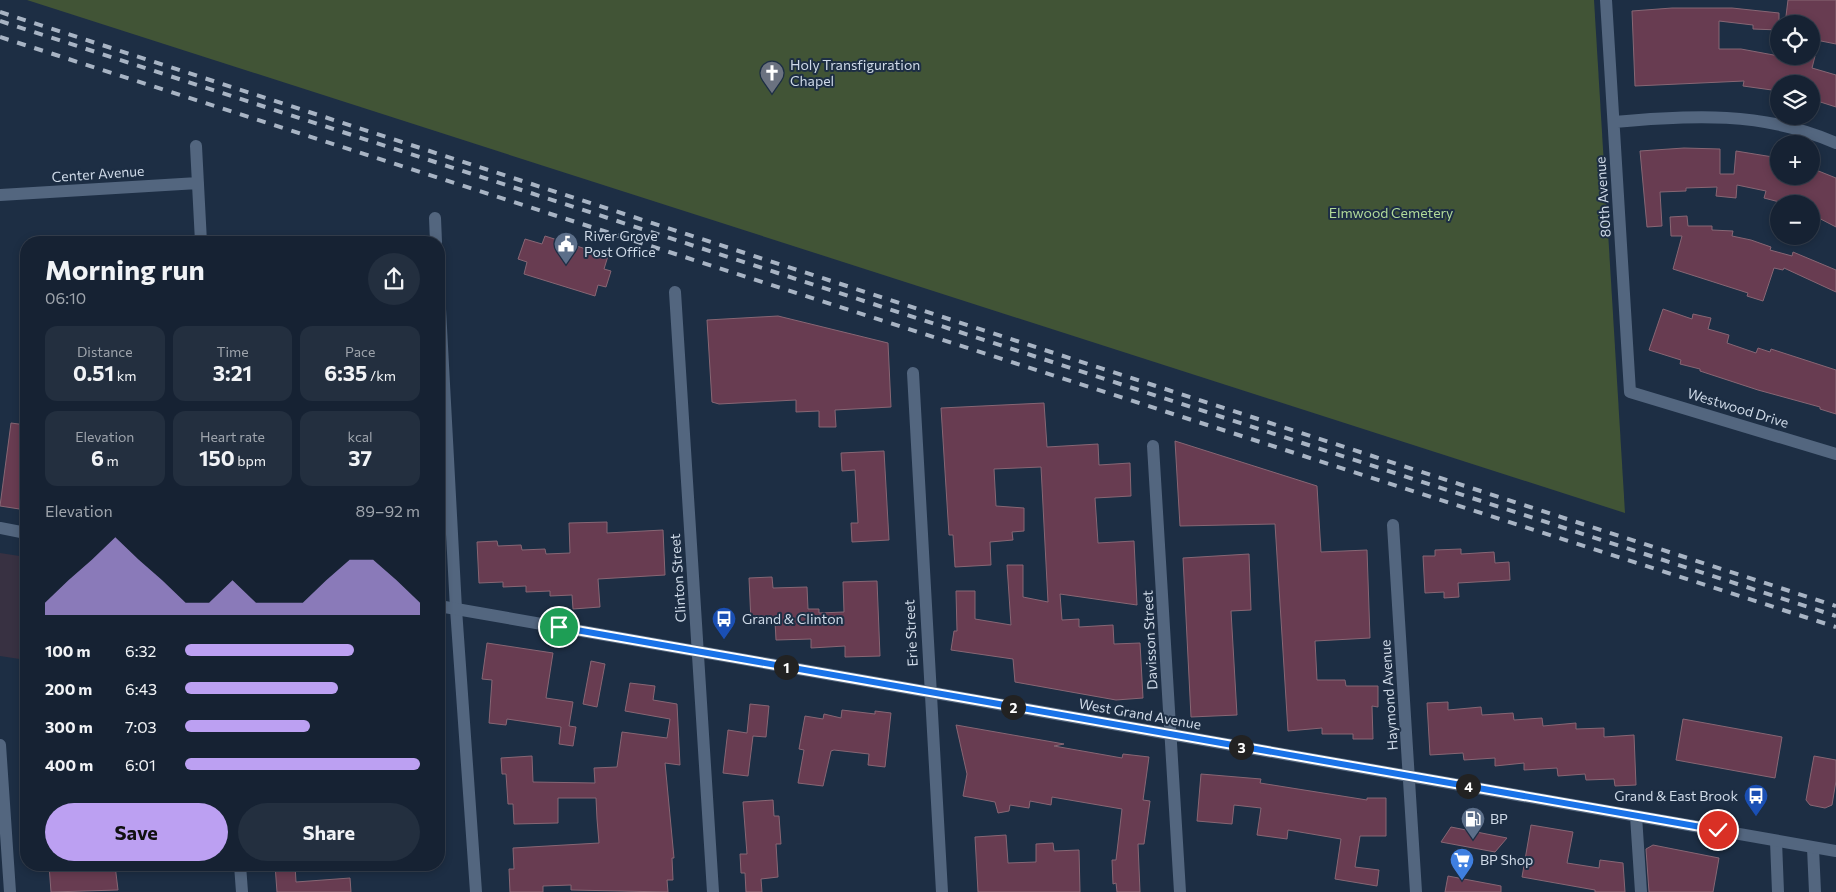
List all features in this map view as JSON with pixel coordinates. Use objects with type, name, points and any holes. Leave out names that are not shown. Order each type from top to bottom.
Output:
[{"type":"street","name":"80th Avenue","points":[[1606,0],[1630,392]]},
{"type":"street","points":[[1614,122],[1671,117],[1736,117],[1791,126],[1836,142]]},
{"type":"street","points":[[196,146],[201,236]]},
{"type":"street","name":"Center Avenue","points":[[0,195],[198,183]]},
{"type":"street","points":[[435,218],[436,236]]},
{"type":"street","name":"Clinton Street","points":[[675,292],[713,892]]},
{"type":"street","name":"Erie Street","points":[[913,373],[942,892]]},
{"type":"street","name":"Westwood Drive","points":[[1630,392],[1836,454]]},
{"type":"street","points":[[445,403],[456,609],[476,892]]},
{"type":"street","name":"Davisson Street","points":[[1153,446],[1180,892]]},
{"type":"street","name":"Haymond Avenue","points":[[1392,525],[1416,892]]},
{"type":"street","points":[[0,528],[20,532]]},
{"type":"street","name":"West Grand Avenue","points":[[445,607],[1836,851]]},
{"type":"street","points":[[0,745],[10,892]]},
{"type":"street","points":[[1636,816],[1641,892]]},
{"type":"street","points":[[1776,841],[1778,892]]},
{"type":"street","points":[[1813,848],[1816,892]]},
{"type":"street","points":[[240,871],[242,892]]},
{"type":"shaded area","points":[[0,553],[20,556],[20,659],[0,656]]},
{"type":"green space","name":"Elmwood Cemetery","points":[[27,0],[1594,0],[1625,513]]},
{"type":"building","points":[[1788,0],[1836,0],[1836,44],[1820,41],[1820,15],[1786,15]]},
{"type":"building","points":[[1672,8],[1732,8],[1779,13],[1779,15],[1770,15],[1770,30],[1753,29],[1753,25],[1719,21],[1719,49],[1741,49],[1770,54],[1770,65],[1813,65],[1812,68],[1836,75],[1836,107],[1820,102],[1820,75],[1770,75],[1770,90],[1743,86],[1744,81],[1635,86],[1632,11]]},
{"type":"building","points":[[1684,148],[1720,149],[1720,174],[1734,174],[1736,151],[1770,157],[1770,185],[1820,185],[1820,172],[1836,178],[1836,227],[1820,219],[1820,195],[1770,195],[1770,200],[1764,198],[1766,191],[1737,185],[1736,198],[1716,196],[1717,187],[1686,188],[1686,191],[1660,192],[1662,226],[1647,227],[1640,151]]},
{"type":"building","points":[[1687,216],[1688,226],[1712,226],[1712,230],[1733,231],[1732,236],[1751,240],[1771,247],[1770,250],[1792,256],[1793,252],[1836,270],[1836,292],[1784,268],[1783,270],[1774,268],[1763,301],[1747,296],[1748,293],[1673,269],[1682,236],[1671,236],[1670,217]]},
{"type":"building","name":"River Grove Post Office","points":[[545,236],[608,256],[604,269],[611,271],[606,287],[598,285],[595,296],[524,274],[527,262],[518,259],[525,239],[542,244]]},
{"type":"building","points":[[1663,309],[1692,319],[1693,314],[1711,318],[1708,329],[1729,335],[1727,343],[1756,353],[1758,348],[1770,352],[1771,349],[1836,370],[1836,414],[1820,409],[1820,407],[1758,390],[1700,371],[1700,369],[1680,364],[1681,360],[1649,350]]},
{"type":"building","points":[[778,316],[888,343],[891,407],[835,410],[836,427],[819,427],[819,411],[796,412],[796,400],[719,404],[712,402],[707,320]]},
{"type":"building","points":[[1044,403],[1047,447],[1098,444],[1099,465],[1130,463],[1131,496],[1095,498],[1098,543],[1134,541],[1137,605],[1060,594],[1062,620],[1079,619],[1079,627],[1113,625],[1114,644],[1140,643],[1143,698],[1116,700],[1015,682],[1013,659],[951,650],[954,631],[957,631],[956,591],[975,591],[975,619],[1011,625],[1007,565],[1023,565],[1023,597],[1048,602],[1041,467],[994,469],[996,506],[1024,508],[1024,531],[1012,532],[1013,540],[990,542],[991,565],[955,567],[953,535],[949,535],[941,408]]},
{"type":"building","points":[[11,423],[20,424],[20,509],[0,506]]},
{"type":"building","points":[[1175,441],[1317,486],[1321,552],[1367,550],[1370,638],[1315,641],[1317,680],[1345,680],[1346,686],[1378,686],[1378,707],[1372,706],[1373,739],[1353,739],[1353,734],[1322,734],[1322,728],[1288,731],[1275,524],[1180,526]]},
{"type":"building","points":[[884,451],[889,540],[852,542],[851,523],[858,523],[855,470],[842,471],[841,453]]},
{"type":"building","points":[[607,522],[607,533],[663,530],[665,575],[598,579],[600,607],[573,609],[572,595],[550,596],[550,591],[526,592],[526,586],[503,587],[503,582],[479,583],[477,542],[497,541],[498,546],[521,545],[522,550],[545,549],[546,554],[570,553],[569,523]]},
{"type":"building","points":[[1461,549],[1461,554],[1494,552],[1495,563],[1509,562],[1510,580],[1458,583],[1459,597],[1444,598],[1444,592],[1425,593],[1423,556],[1435,556],[1435,550]]},
{"type":"building","points":[[1249,554],[1251,610],[1231,611],[1237,715],[1191,717],[1183,558]]},
{"type":"building","points":[[772,577],[773,588],[807,587],[808,609],[819,609],[819,613],[844,612],[843,582],[877,581],[880,656],[845,657],[845,646],[811,648],[811,639],[776,640],[775,621],[751,622],[749,578]]},
{"type":"building","points":[[487,643],[553,653],[546,698],[573,702],[569,726],[576,727],[573,746],[559,744],[561,727],[507,719],[506,725],[489,723],[492,680],[482,679]]},
{"type":"building","points":[[591,661],[605,664],[597,707],[583,704]]},
{"type":"building","points":[[630,683],[655,686],[653,700],[677,704],[680,765],[665,763],[674,858],[672,858],[673,880],[667,880],[668,892],[571,890],[571,885],[543,886],[543,892],[510,892],[509,869],[514,869],[513,848],[599,843],[596,798],[558,798],[558,823],[514,824],[513,804],[508,804],[506,774],[502,774],[501,758],[532,756],[533,782],[595,783],[594,768],[617,767],[622,732],[667,738],[670,719],[625,711]]},
{"type":"building","points":[[1448,702],[1448,710],[1481,707],[1482,715],[1513,713],[1514,720],[1542,718],[1543,726],[1576,723],[1576,729],[1604,728],[1604,737],[1634,735],[1636,785],[1615,786],[1614,779],[1586,780],[1585,774],[1558,776],[1557,768],[1524,770],[1524,763],[1495,766],[1495,758],[1464,760],[1463,753],[1430,755],[1427,703]]},
{"type":"building","points":[[750,704],[769,706],[766,737],[753,736],[748,776],[723,773],[728,730],[747,733]]},
{"type":"building","points":[[842,710],[875,714],[875,711],[891,713],[885,767],[868,765],[869,754],[834,750],[831,751],[823,786],[798,783],[804,750],[799,749],[805,716],[823,719],[824,714],[841,718]]},
{"type":"building","points":[[1683,719],[1782,737],[1775,778],[1676,760]]},
{"type":"building","points":[[956,725],[1064,744],[1054,746],[1122,758],[1123,754],[1149,757],[1143,800],[1150,801],[1144,844],[1138,844],[1140,892],[1117,892],[1116,883],[1113,884],[1112,860],[1116,860],[1122,809],[1052,797],[1051,805],[1030,801],[1029,808],[1010,805],[1009,811],[998,813],[995,802],[963,796],[967,774]]},
{"type":"building","points":[[1814,756],[1836,760],[1836,781],[1832,805],[1825,808],[1810,805],[1806,800]]},
{"type":"building","points":[[1201,774],[1261,779],[1260,783],[1367,800],[1367,798],[1386,798],[1386,836],[1360,836],[1355,867],[1379,870],[1377,886],[1335,879],[1341,839],[1288,830],[1287,839],[1257,835],[1261,808],[1234,805],[1232,824],[1197,821]]},
{"type":"building","points":[[773,800],[774,816],[779,816],[781,844],[776,844],[778,877],[761,879],[762,892],[746,892],[745,873],[741,873],[740,854],[747,854],[743,802]]},
{"type":"building","points":[[1531,825],[1573,832],[1567,863],[1599,868],[1600,860],[1623,863],[1625,892],[1595,892],[1595,890],[1522,877]]},
{"type":"building","name":"BP","points":[[1451,827],[1507,838],[1495,852],[1441,842]]},
{"type":"building","points":[[1006,835],[1008,863],[1036,862],[1036,844],[1053,843],[1054,851],[1079,850],[1080,892],[978,892],[975,837]]},
{"type":"building","points":[[1653,845],[1719,858],[1713,892],[1649,892],[1646,849]]},
{"type":"building","points":[[49,871],[116,871],[118,890],[51,892]]},
{"type":"building","points":[[275,871],[295,871],[296,882],[350,878],[351,892],[277,892]]},
{"type":"building","name":"BP Shop","points":[[1448,876],[1501,886],[1501,892],[1445,892]]},
{"type":"railway","points":[[0,12],[1836,606]]},
{"type":"railway","points":[[0,21],[1836,616]]},
{"type":"railway","points":[[0,37],[1836,627]]},
{"type":"place","name":"Holy Transfiguration Chapel","points":[[772,94]]},
{"type":"place","name":"River Grove Post Office","points":[[566,265]]},
{"type":"place","name":"Grand & Clinton","points":[[724,640]]},
{"type":"place","name":"Grand & East Brook","points":[[1756,817]]},
{"type":"place","name":"BP","points":[[1473,840]]},
{"type":"place","name":"BP Shop","points":[[1462,881]]},
{"type":"route","points":[[559,627],[1718,830]]}]
